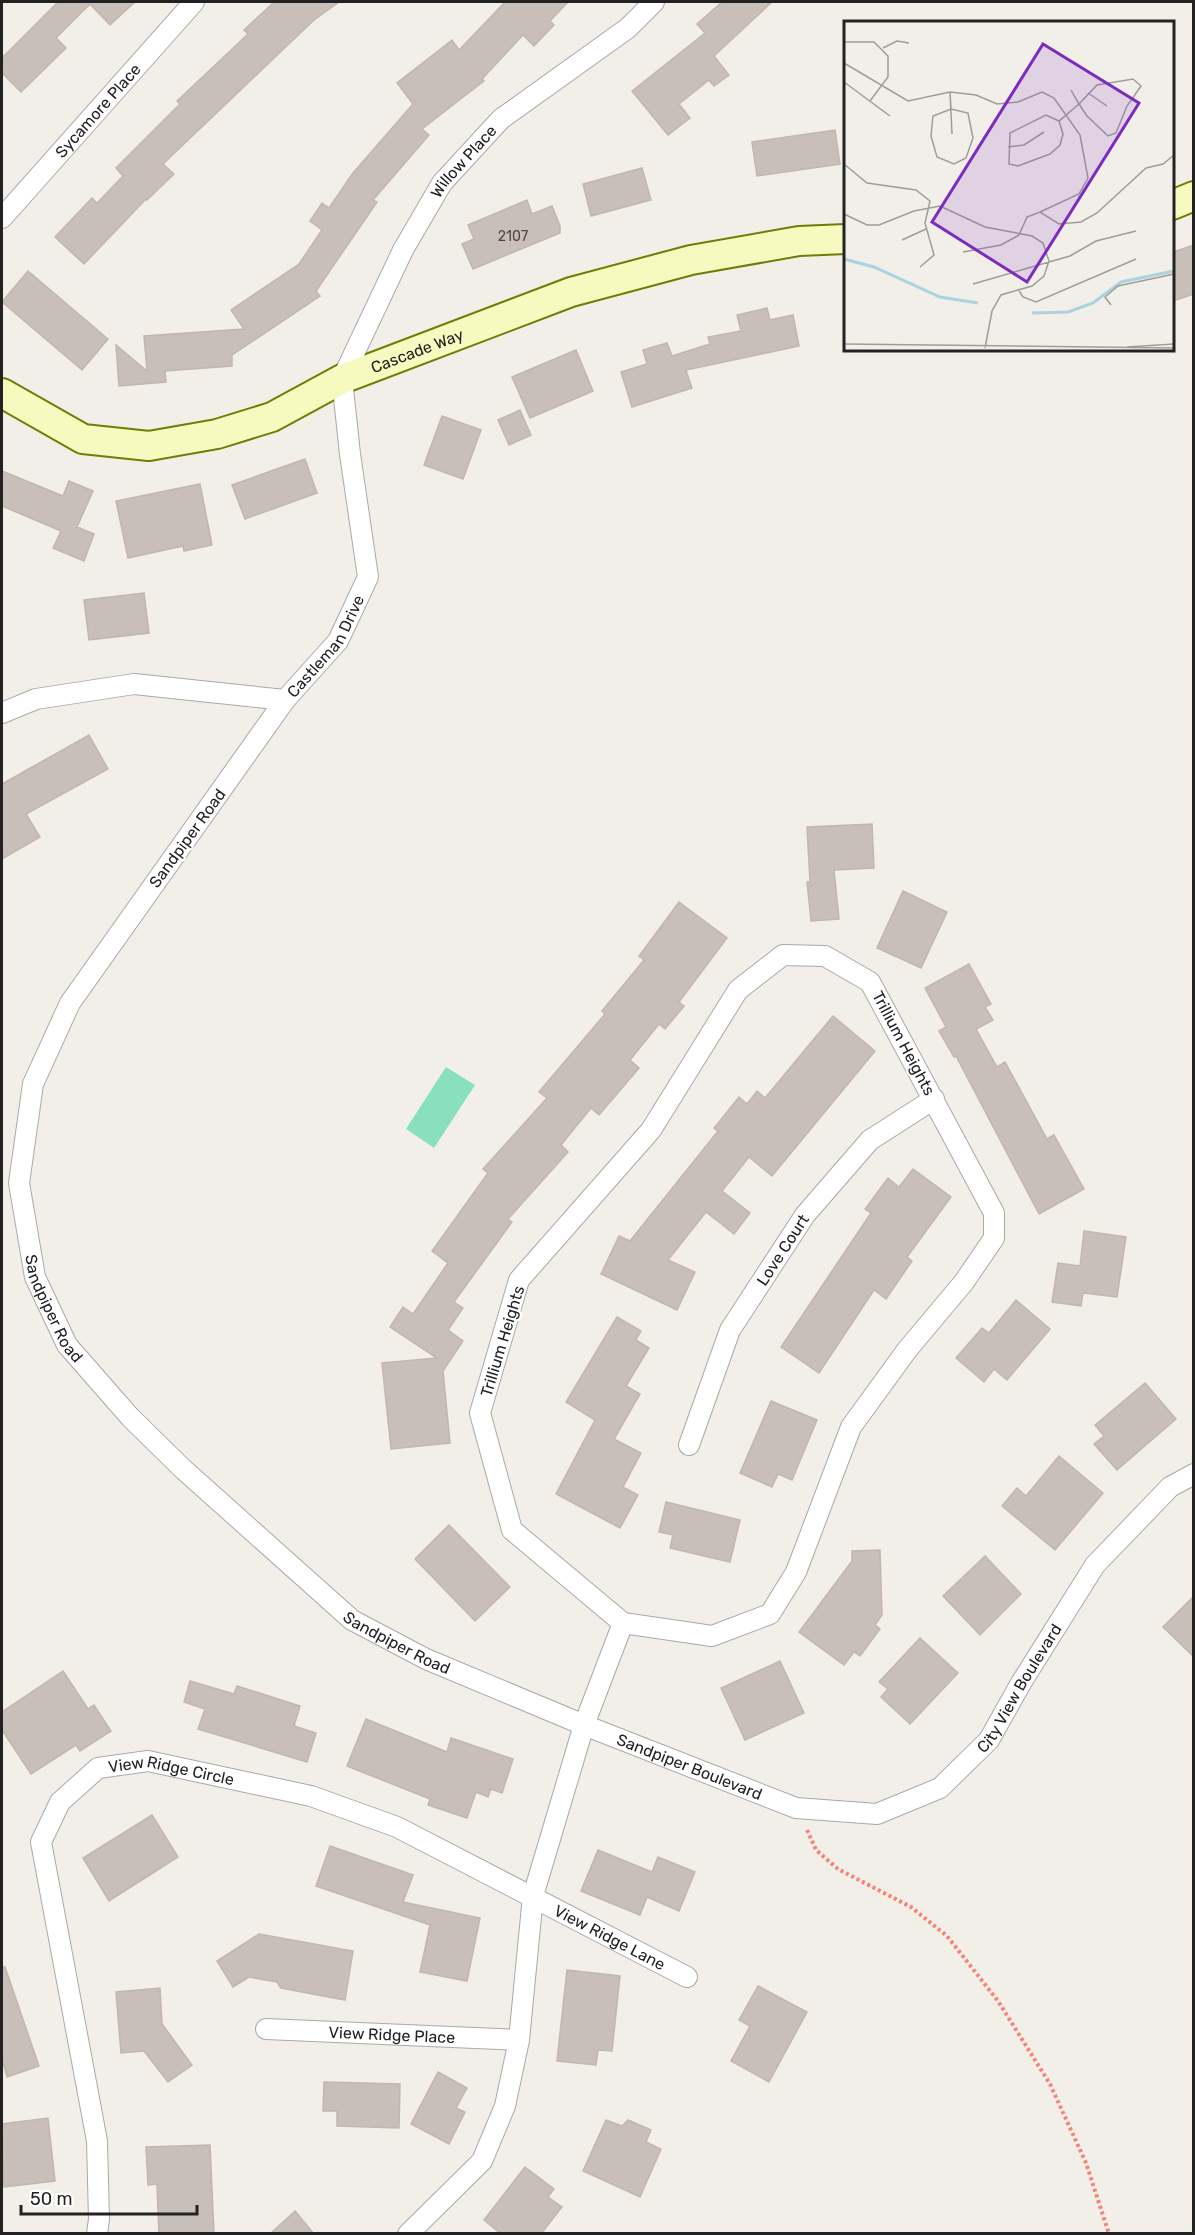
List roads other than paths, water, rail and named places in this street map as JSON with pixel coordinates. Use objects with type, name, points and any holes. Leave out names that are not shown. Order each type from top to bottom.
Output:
[{"type":"street","name":"Sycamore Place","points":[[2,218],[194,2]]},
{"type":"street","name":"Willow Place","points":[[342,379],[403,250],[442,183],[501,119],[628,28],[654,2]]},
{"type":"street","points":[[1174,205],[1194,196]]},
{"type":"street","name":"Cascade Way","points":[[2,393],[83,439],[149,446],[217,434],[272,417],[342,379],[571,292],[691,260],[799,241],[844,239]]},
{"type":"street","name":"Castleman Drive","points":[[2,713],[36,699],[134,684],[285,700],[338,641],[368,577],[350,454],[342,379]]},
{"type":"street","name":"Sandpiper Road","points":[[285,700],[70,1003],[33,1084],[19,1183],[35,1277],[67,1345],[130,1417],[183,1469],[352,1620],[426,1659],[584,1725]]},
{"type":"street","name":"Trillium Heights","points":[[783,955],[825,956],[870,982],[994,1213],[994,1238],[964,1282],[907,1350],[851,1427],[796,1572],[770,1614],[712,1636],[623,1623],[512,1530],[480,1413],[519,1280],[651,1130],[738,990],[783,955]]},
{"type":"street","name":"Love Court","points":[[689,1445],[730,1330],[806,1215],[870,1140],[934,1099]]},
{"type":"street","name":"City View Boulevard","points":[[796,1808],[877,1814],[940,1788],[989,1740],[1021,1683],[1095,1565],[1170,1487],[1194,1474]]},
{"type":"street","points":[[408,2234],[482,2161],[505,2106],[519,2040],[533,1896],[584,1725],[623,1623]]},
{"type":"street","name":"Sandpiper Boulevard","points":[[584,1725],[796,1808]]},
{"type":"street","name":"View Ridge Circle","points":[[97,2234],[99,2219],[97,2142],[41,1842],[60,1802],[98,1768],[148,1761],[311,1796],[397,1827],[533,1896]]},
{"type":"street","name":"View Ridge Lane","points":[[533,1896],[687,1977]]},
{"type":"street","name":"View Ridge Place","points":[[266,2029],[519,2040]]}]
